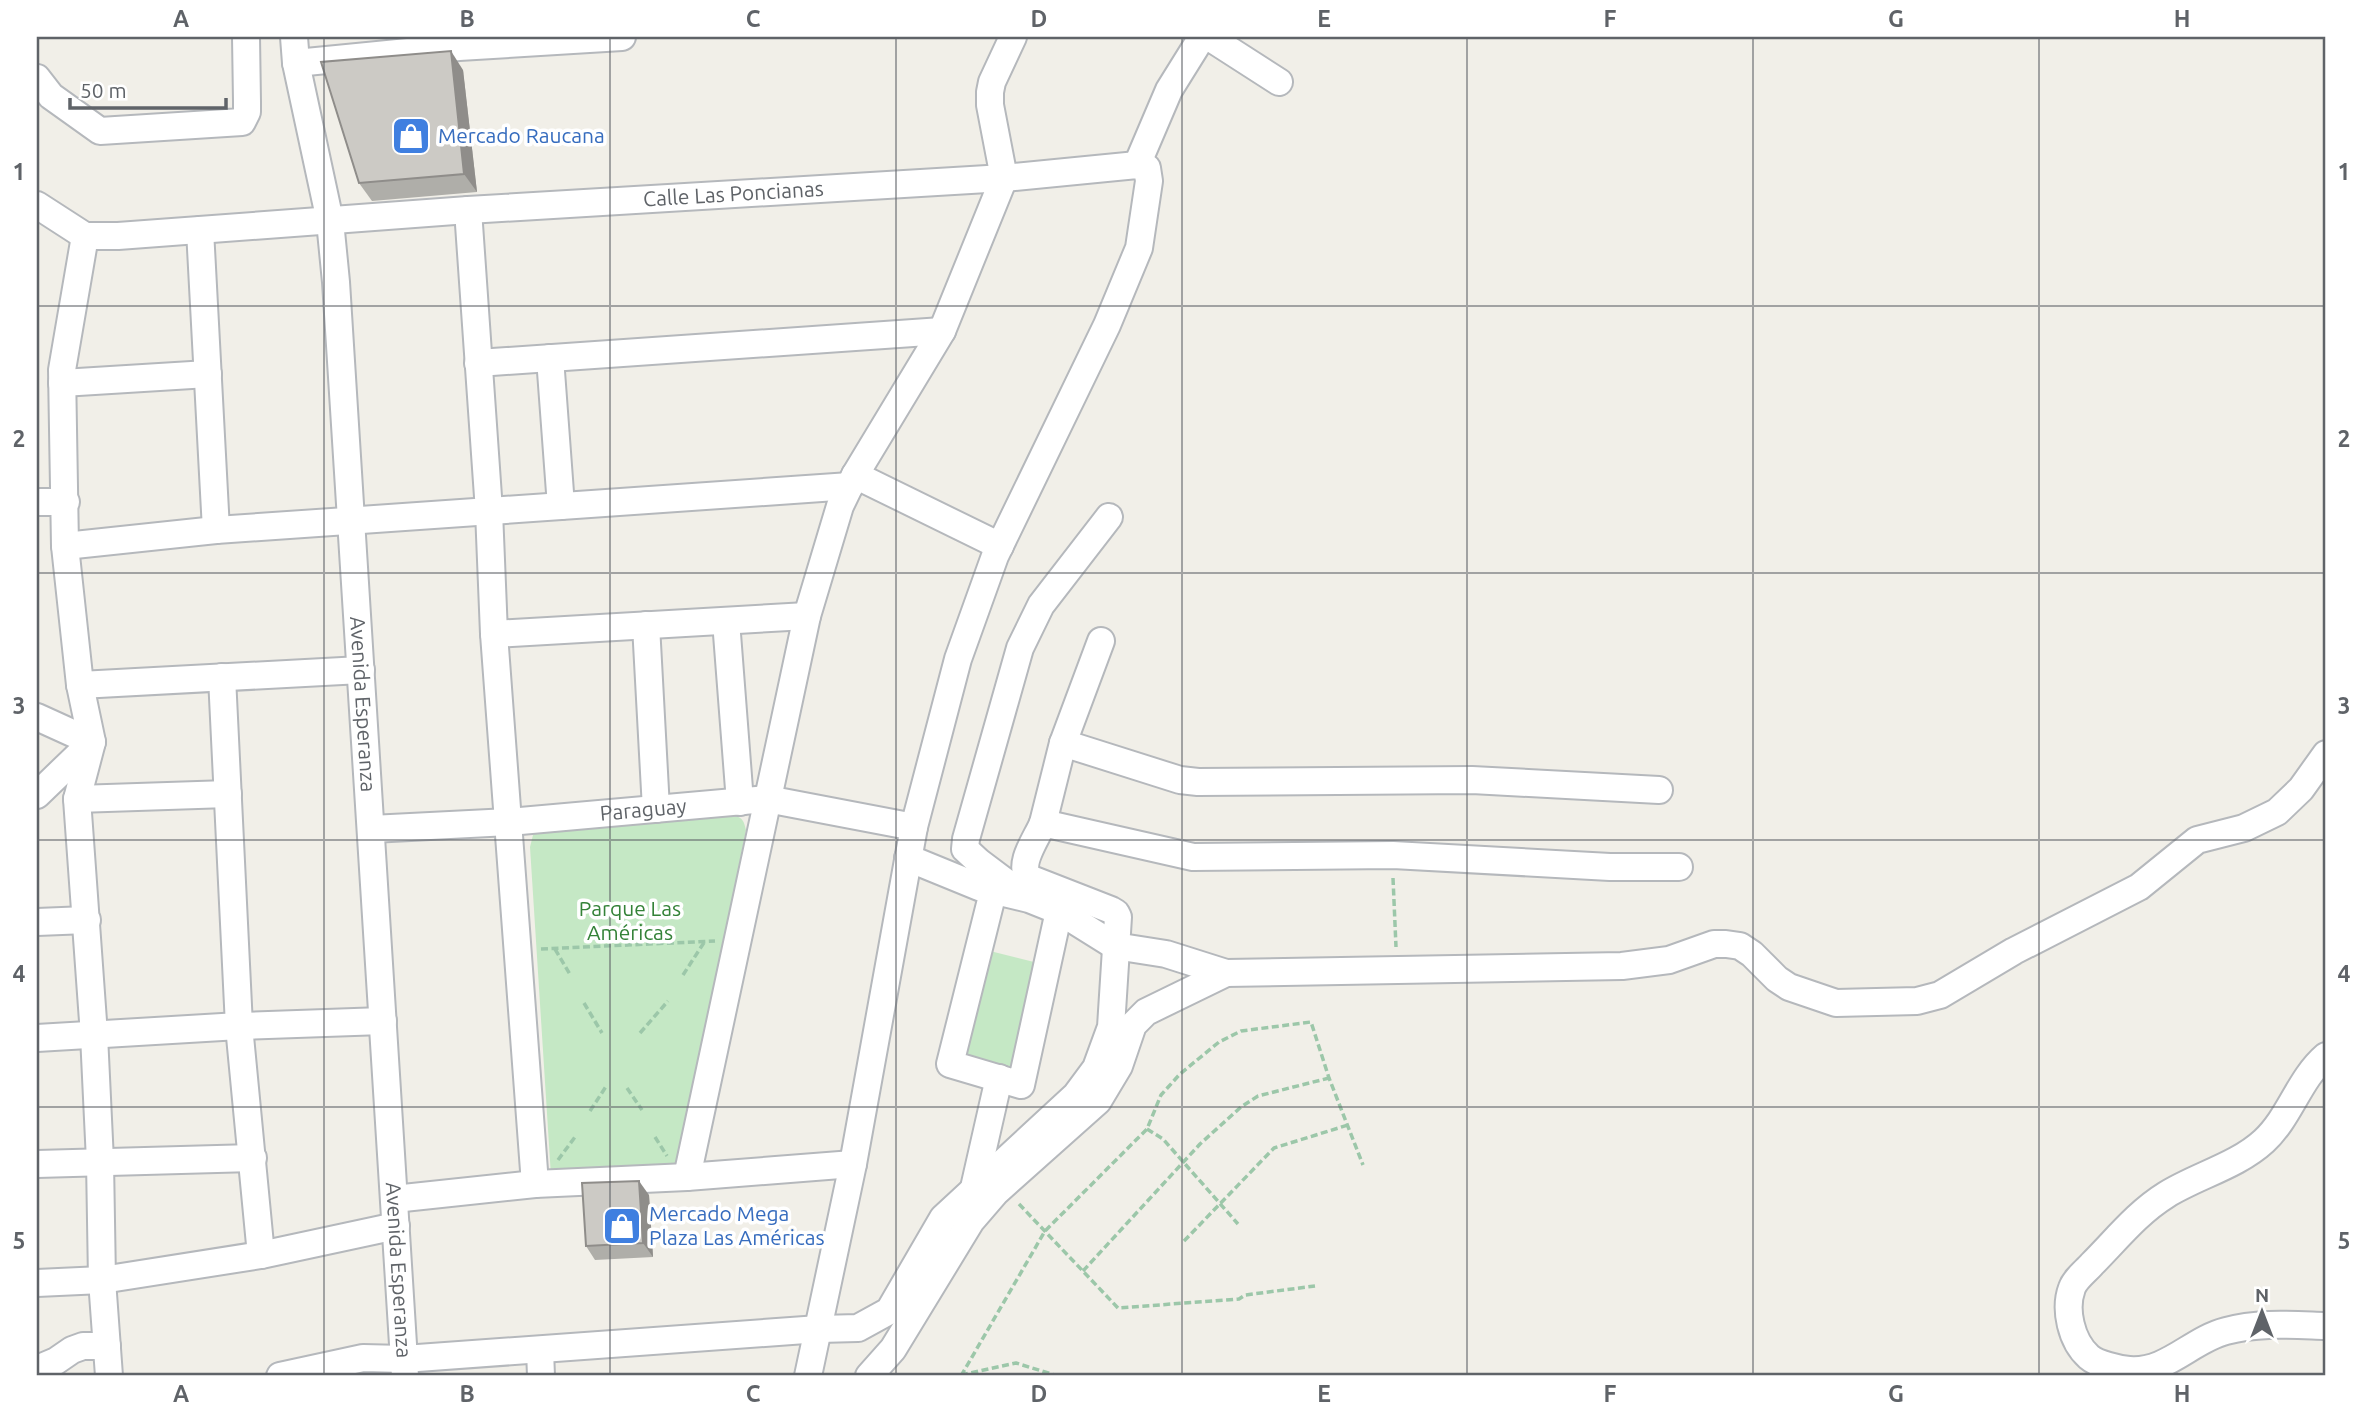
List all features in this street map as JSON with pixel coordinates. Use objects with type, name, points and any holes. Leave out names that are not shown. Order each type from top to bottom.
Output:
[{"type":"street","points":[[37,78],[51,96],[100,131],[242,122],[247,112],[246,37]]},
{"type":"street","name":"Avenida Esperanza","points":[[294,37],[296,63],[330,221],[336,282],[404,1368]]},
{"type":"street","points":[[296,63],[459,42],[622,37]]},
{"type":"street","points":[[687,1177],[807,616],[841,506],[853,480],[942,331],[1004,178],[990,92],[1013,37]]},
{"type":"street","points":[[808,1376],[853,1164],[914,827],[958,659],[1000,546],[1107,325],[1139,248],[1149,181],[1147,168],[1137,165],[1169,90],[1202,37]]},
{"type":"street","points":[[1209,37],[1279,82]]},
{"type":"street","name":"Calle Las Poncianas","points":[[85,236],[1004,178],[1137,165]]},
{"type":"street","points":[[37,205],[85,236],[62,370],[65,546],[80,685],[92,742],[77,799],[94,1035],[102,1280],[109,1376]]},
{"type":"street","points":[[468,210],[489,511],[494,634],[509,822],[530,950],[535,1184]]},
{"type":"street","points":[[200,230],[216,530]]},
{"type":"street","points":[[478,363],[942,331]]},
{"type":"street","points":[[550,358],[561,506]]},
{"type":"street","points":[[62,383],[208,374]]},
{"type":"street","points":[[65,546],[216,530],[561,506],[853,480],[1000,546]]},
{"type":"street","points":[[37,502],[66,502]]},
{"type":"street","points":[[1029,899],[965,849],[966,839],[1020,648],[1041,605],[1109,517]]},
{"type":"street","points":[[494,634],[807,616]]},
{"type":"street","points":[[726,621],[740,802]]},
{"type":"street","points":[[646,625],[656,809]]},
{"type":"street","points":[[280,1376],[363,1358],[404,1368],[540,1350],[858,1328],[889,1311],[943,1219],[1076,1095],[1096,1068],[1111,1027],[1115,946],[1119,923],[1116,913],[1029,878],[1024,864],[1043,823],[1063,743],[1101,641]]},
{"type":"street","points":[[80,685],[361,670]]},
{"type":"street","points":[[222,677],[239,1026],[261,1255]]},
{"type":"street","points":[[39,717],[92,742]]},
{"type":"street","points":[[37,795],[92,742]]},
{"type":"street","points":[[1063,743],[1180,780],[1198,782],[1472,780],[1659,790]]},
{"type":"street","points":[[908,858],[993,892],[1029,899],[1059,911],[1115,946],[1166,954],[1227,973],[1622,966],[1669,960],[1714,944],[1726,944],[1740,946],[1752,954],[1788,987],[1836,1003],[1917,1001],[1940,995],[2014,951],[2139,887],[2197,841],[2244,828],[2277,812],[2301,789],[2326,754]]},
{"type":"street","points":[[77,799],[228,794]]},
{"type":"street","name":"Paraguay","points":[[371,829],[509,822],[767,799],[914,827]]},
{"type":"street","points":[[1043,823],[1194,857],[1393,855],[1598,866],[1679,867]]},
{"type":"street","points":[[993,892],[950,1063],[1021,1085],[1059,911]]},
{"type":"street","points":[[37,922],[87,920]]},
{"type":"street","points":[[869,1376],[892,1349],[971,1221],[1003,1186],[1098,1101],[1119,1066],[1133,1025],[1146,1012],[1227,973]]},
{"type":"street","points":[[37,1038],[383,1021]]},
{"type":"street","points":[[2326,1056],[2314,1067],[2264,1141],[2167,1194],[2142,1212],[2072,1286],[2067,1310],[2076,1339],[2090,1357],[2130,1370],[2158,1368],[2202,1339],[2225,1331],[2254,1325],[2326,1326]]},
{"type":"street","points":[[974,1188],[999,1078]]},
{"type":"street","points":[[37,1164],[253,1158]]},
{"type":"street","points":[[394,1199],[535,1184],[687,1177],[853,1164]]},
{"type":"street","points":[[37,1283],[102,1280],[261,1255],[396,1226]]},
{"type":"street","points":[[37,1369],[83,1346],[107,1346]]},
{"type":"street","points":[[540,1350],[541,1376]]},
{"type":"path","points":[[1393,855],[1397,970]]},
{"type":"path","points":[[530,950],[540,936]]},
{"type":"path","points":[[530,950],[738,939]]},
{"type":"path","points":[[683,975],[705,942]]},
{"type":"path","points":[[555,949],[571,976]]},
{"type":"path","points":[[640,1034],[668,1001]]},
{"type":"path","points":[[584,1003],[602,1033]]},
{"type":"path","points":[[961,1376],[1045,1231],[1147,1129],[1161,1095],[1180,1074],[1219,1042],[1241,1031],[1311,1022],[1329,1078],[1363,1165]]},
{"type":"path","points":[[1083,1271],[1200,1144],[1241,1107],[1258,1096],[1329,1078]]},
{"type":"path","points":[[590,1111],[607,1085]]},
{"type":"path","points":[[627,1088],[642,1110]]},
{"type":"path","points":[[1184,1241],[1275,1148],[1348,1125]]},
{"type":"path","points":[[1147,1129],[1163,1139],[1238,1224]]},
{"type":"path","points":[[554,1151],[555,1164]]},
{"type":"path","points":[[1003,1186],[1118,1308],[1239,1299],[1245,1295],[1315,1286]]},
{"type":"path","points":[[961,1376],[1016,1363],[1058,1376]]},
{"type":"green space","name":"Parque Las Américas","points":[[734,816],[743,820],[746,830],[678,1168],[551,1176],[530,847],[533,835],[538,831]]},
{"type":"green space","points":[[986,950],[1034,962],[1012,1068],[963,1055]]},
{"type":"building","name":"Mercado Raucana","points":[[451,51],[464,174],[359,183],[321,62]]},
{"type":"building","name":"Mercado Mega Plaza Las Américas","points":[[639,1181],[643,1243],[586,1246],[582,1183]]},
{"type":"place","name":"Mercado Raucana","points":[[411,136]]},
{"type":"place","name":"Mercado Mega Plaza Las Américas","points":[[622,1226]]}]
